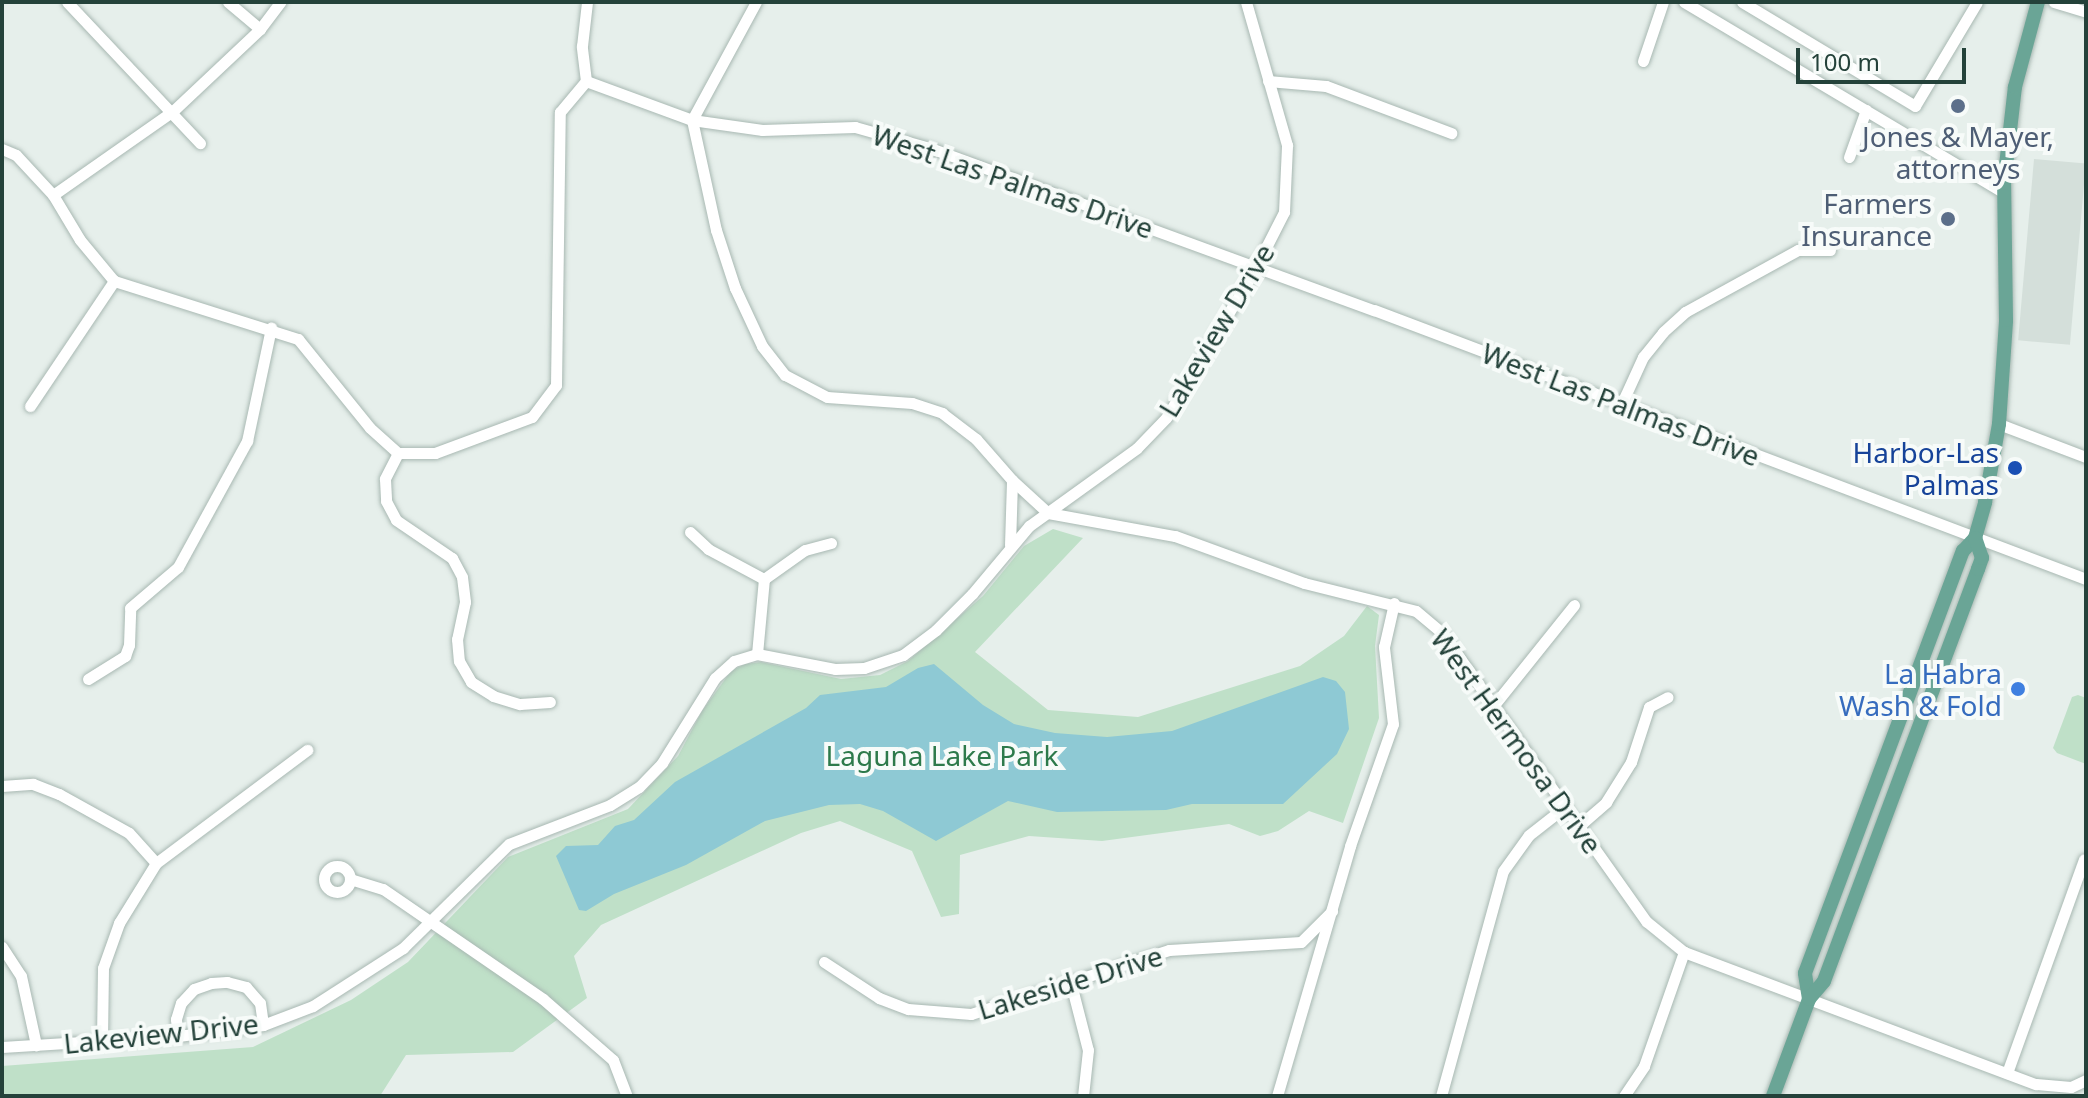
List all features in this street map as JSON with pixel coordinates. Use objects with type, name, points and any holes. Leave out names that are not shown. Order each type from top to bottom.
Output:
[{"type":"main road","points":[[1809,999],[1805,973],[1963,551],[1975,538],[1999,424],[2006,320],[2004,193],[2015,87],[2038,2]]},
{"type":"main road","points":[[1773,1096],[1809,999],[1824,983],[1982,558],[1975,538]]},
{"type":"street","points":[[67,2],[200,143]]},
{"type":"street","points":[[228,2],[260,29]]},
{"type":"street","points":[[53,195],[173,111],[260,29],[280,2]]},
{"type":"street","points":[[2,149],[16,155],[53,195],[80,240],[114,281],[298,339],[370,428],[398,453],[435,453],[532,417],[556,385],[560,112],[586,81],[582,46],[587,2]]},
{"type":"street","points":[[756,2],[692,120],[716,230],[735,288],[757,337],[775,365],[797,384],[827,397],[912,403],[942,413],[976,439],[1012,480],[1048,513]]},
{"type":"street","name":"Lakeview Drive","points":[[2,1047],[178,1036],[263,1025],[313,1006],[373,970],[428,923],[509,844],[610,805],[639,787],[662,763],[721,671],[741,658],[757,654],[835,669],[864,668],[890,661],[925,639],[955,613],[1010,545],[1137,448],[1166,418],[1256,267],[1284,212],[1287,145],[1246,2]]},
{"type":"street","points":[[1643,61],[1663,2]]},
{"type":"street","points":[[1684,2],[2004,193]]},
{"type":"street","points":[[1742,2],[1915,106],[1977,2]]},
{"type":"street","points":[[2054,2],[2086,12]]},
{"type":"street","name":"West Las Palmas Drive","points":[[586,81],[692,120],[762,130],[855,127],[933,149],[2086,579]]},
{"type":"street","points":[[1268,81],[1326,86],[1451,133]]},
{"type":"street","points":[[1849,157],[1866,110]]},
{"type":"street","points":[[1621,405],[1643,357],[1663,332],[1685,312],[1798,250],[1830,250]]},
{"type":"street","points":[[30,406],[114,281]]},
{"type":"street","points":[[88,679],[125,656],[129,645],[130,608],[178,567],[247,441],[271,328]]},
{"type":"street","points":[[1999,424],[2086,457]]},
{"type":"street","points":[[398,453],[385,479],[386,501],[396,520],[452,558],[462,577],[465,602],[457,639],[459,661],[471,682],[493,696],[520,704],[550,702]]},
{"type":"street","points":[[1010,545],[1012,480]]},
{"type":"street","name":"West Hermosa Drive","points":[[1048,513],[1175,536],[1304,583],[1394,603],[1416,611],[1437,627],[1647,922],[1684,952],[2036,1084],[2071,1087],[2086,1080]]},
{"type":"street","points":[[690,532],[708,549],[764,579]]},
{"type":"street","points":[[757,654],[764,579],[805,550],[831,543]]},
{"type":"street","name":"Lakeside Drive","points":[[824,962],[879,998],[908,1009],[946,1014],[983,1012],[1169,950],[1301,942],[1332,911],[1372,778],[1393,724],[1384,647],[1394,603]]},
{"type":"street","points":[[1494,705],[1574,605]]},
{"type":"street","points":[[1580,825],[1606,802],[1631,762],[1649,707],[1668,697]]},
{"type":"street","points":[[102,1040],[103,968],[119,923],[156,863],[307,750]]},
{"type":"street","points":[[2,786],[33,784],[59,794],[129,833],[156,863]]},
{"type":"street","points":[[1441,1096],[1503,871],[1529,835],[1566,806]]},
{"type":"street","points":[[2007,1073],[2084,859]]},
{"type":"street","points":[[350,879],[383,889],[428,923],[543,999],[613,1060],[627,1096]]},
{"type":"street","points":[[1277,1096],[1332,911]]},
{"type":"street","points":[[2,947],[21,976],[36,1045]]},
{"type":"street","points":[[1624,1096],[1644,1066],[1684,952]]},
{"type":"street","points":[[178,1036],[176,1019],[181,1003],[194,989],[211,983],[227,982],[246,987],[260,1003],[263,1025]]},
{"type":"street","points":[[1071,984],[1088,1050],[1083,1096]]},
{"type":"shaded area","points":[[2034,159],[2086,164],[2070,345],[2018,340]]},
{"type":"green space","name":"Laguna Lake Park","points":[[1053,529],[1083,538],[975,652],[1048,710],[1138,717],[1300,666],[1344,636],[1367,606],[1379,615],[1375,646],[1379,718],[1343,823],[1309,811],[1278,831],[1260,836],[1229,824],[1102,841],[1029,836],[960,855],[959,914],[941,917],[912,851],[840,821],[801,833],[601,925],[574,956],[587,998],[513,1052],[406,1055],[380,1096],[2,1096],[2,1066],[253,1047],[351,1000],[408,962],[508,857],[628,809],[678,756],[702,711],[731,671],[745,664],[761,662],[841,679],[880,675],[908,661],[983,596],[1024,546]]},
{"type":"green space","points":[[2078,695],[2086,698],[2086,764],[2057,753],[2053,748],[2072,697]]},
{"type":"water","points":[[934,664],[983,705],[1014,724],[1055,733],[1107,737],[1172,731],[1323,677],[1336,681],[1345,692],[1349,729],[1337,754],[1283,804],[1192,804],[1166,810],[1057,812],[1008,801],[936,841],[883,811],[860,804],[829,805],[765,821],[686,865],[614,894],[586,911],[579,910],[556,856],[566,846],[598,845],[615,826],[634,820],[675,782],[806,708],[820,695],[886,687],[918,668]]},
{"type":"place","name":"Jones & Mayer, attorneys","points":[[1958,106]]},
{"type":"place","name":"Farmers Insurance","points":[[1948,219]]},
{"type":"place","name":"Harbor-Las Palmas","points":[[2015,468]]},
{"type":"place","name":"La Habra Wash & Fold","points":[[2018,689]]}]
